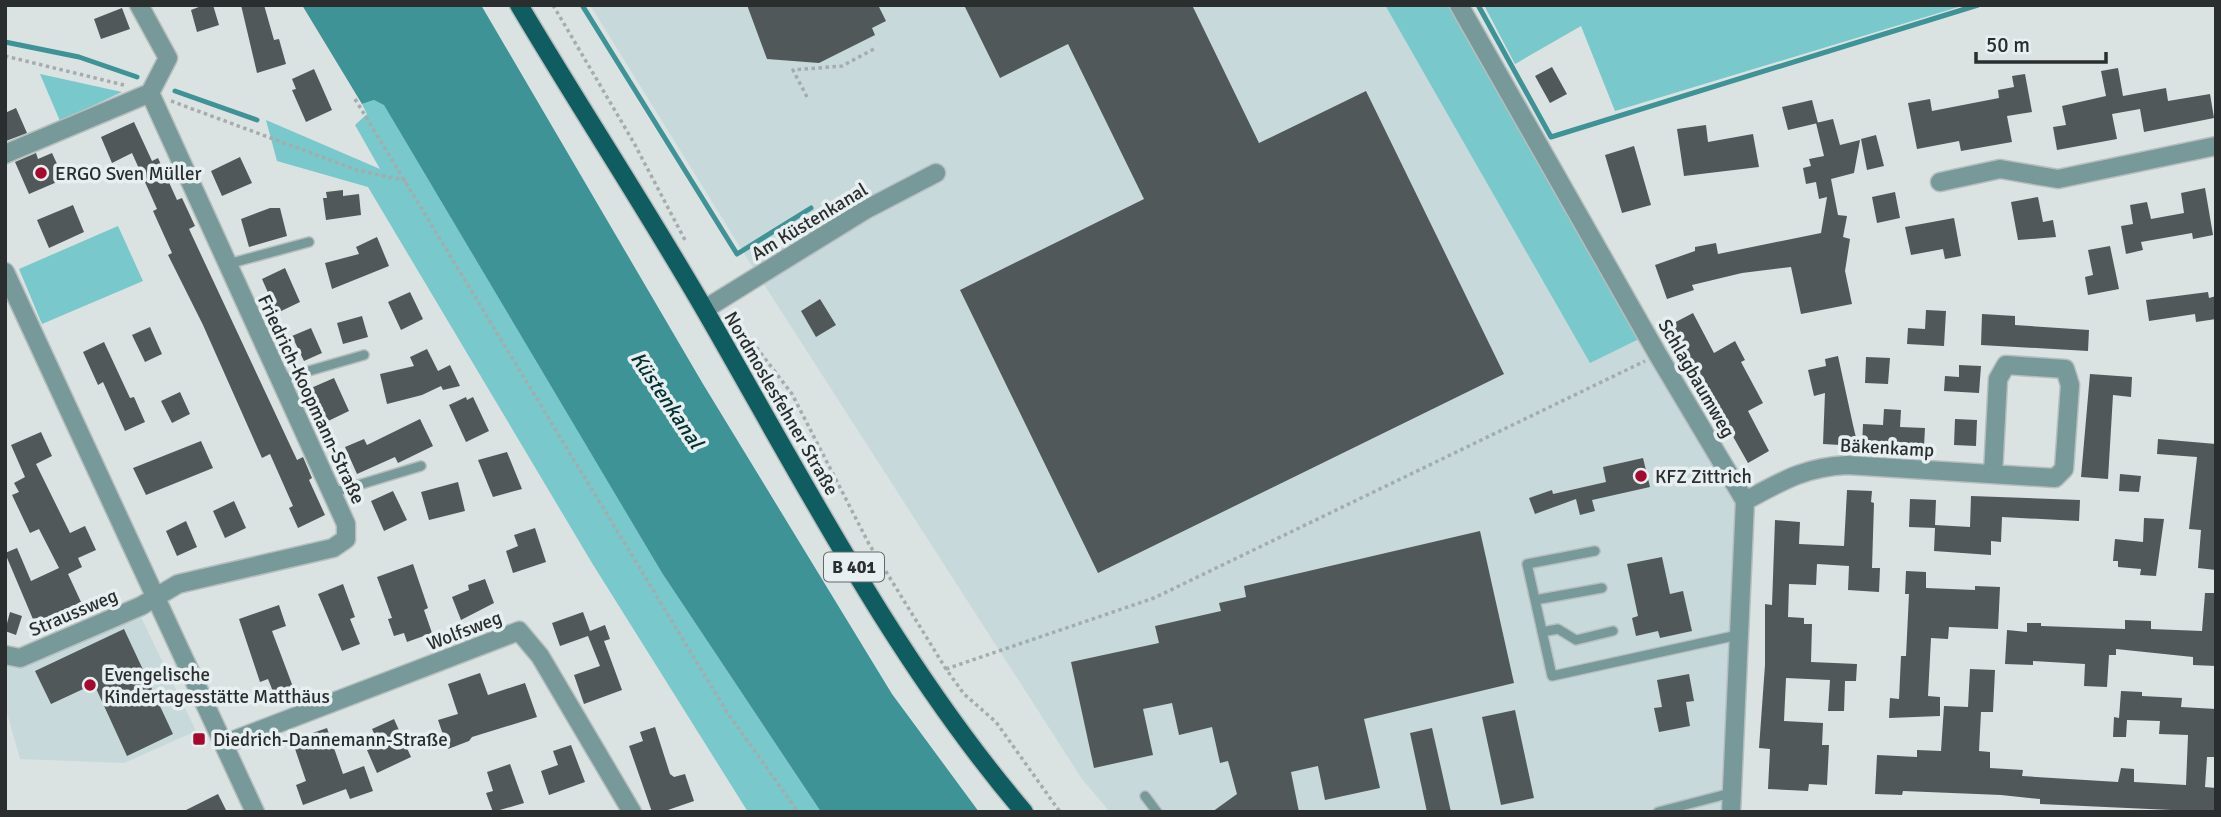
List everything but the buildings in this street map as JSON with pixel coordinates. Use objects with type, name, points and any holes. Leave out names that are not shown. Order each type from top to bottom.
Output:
[{"type":"main road","name":"Nordmoslesfehner Straße","points":[[519,5],[705,309],[819,510],[886,619],[948,711],[1024,812]]},
{"type":"street","points":[[5,154],[150,93],[168,58],[139,5]]},
{"type":"street","name":"Schlagbaumweg","points":[[1459,5],[1658,355],[1745,501]]},
{"type":"street","name":"Friedrich-Koopmann-Straße","points":[[150,93],[346,524],[346,540],[333,548],[178,584],[155,597]]},
{"type":"street","points":[[1940,182],[2000,169],[2058,178],[2216,146]]},
{"type":"street","name":"Am Küstenkanal","points":[[705,309],[865,210],[936,173]]},
{"type":"street","points":[[5,272],[255,812]]},
{"type":"street","name":"Bäkenkamp","points":[[1745,501],[1791,475],[1819,466],[1847,465],[2055,478],[2064,469],[2070,385],[2065,369],[2007,365],[1998,379],[1993,474]]},
{"type":"street","points":[[1731,812],[1745,501]]},
{"type":"street","name":"Straussweg","points":[[5,655],[20,658],[155,597]]},
{"type":"street","name":"Wolfsweg","points":[[224,744],[519,631],[540,656],[632,812]]},
{"type":"lane","points":[[228,264],[310,242]]},
{"type":"lane","points":[[281,379],[364,355]]},
{"type":"lane","points":[[332,493],[421,466]]},
{"type":"lane","points":[[1595,551],[1527,564],[1552,676],[1738,635]]},
{"type":"lane","points":[[1535,600],[1602,588]]},
{"type":"lane","points":[[1542,632],[1558,629],[1576,640],[1613,631]]},
{"type":"lane","points":[[1658,812],[1731,793]]},
{"type":"lane","points":[[1145,796],[1157,812]]},
{"type":"path","points":[[553,5],[634,143],[691,250]]},
{"type":"path","points":[[807,97],[793,70],[842,66],[874,49]]},
{"type":"path","points":[[5,57],[96,76],[150,93],[357,170],[407,181]]},
{"type":"path","points":[[355,99],[727,712],[798,812]]},
{"type":"path","points":[[720,299],[792,394],[869,544],[947,669],[964,694],[996,722],[1060,812]]},
{"type":"path","points":[[947,669],[1154,598],[1658,355]]},
{"type":"shaded area","points":[[590,5],[1385,5],[1590,362],[1641,338],[1735,504],[1721,812],[1110,812],[1082,779],[747,258]]},
{"type":"shaded area","points":[[1385,5],[1451,5],[1641,338],[1590,363]]},
{"type":"shaded area","points":[[1484,5],[1965,5],[1615,111],[1581,26],[1515,64]]},
{"type":"shaded area","points":[[40,74],[122,92],[60,121]]},
{"type":"shaded area","points":[[374,100],[384,104],[662,573],[821,812],[748,812],[592,563],[368,187],[277,161],[266,120],[380,169],[355,125],[367,114],[362,104]]},
{"type":"shaded area","points":[[118,226],[143,281],[42,324],[19,269]]},
{"type":"shaded area","name":"Evengelische Kindertagesstätte Matthäus","points":[[138,611],[196,731],[124,763],[20,759],[5,706],[5,661]]},
{"type":"water","name":"Küstenkanal","points":[[302,5],[481,5],[703,384],[892,694],[979,812],[821,812],[662,573],[384,105],[374,100],[362,104]]},
{"type":"waterway","points":[[582,5],[737,254],[811,208]]},
{"type":"waterway","points":[[1478,5],[1551,137],[1978,5]]},
{"type":"waterway","points":[[5,42],[79,57],[137,77]]},
{"type":"waterway","points":[[175,91],[257,120]]},
{"type":"place","name":"ERGO Sven Müller","points":[[41,173]]},
{"type":"place","name":"KFZ Zittrich","points":[[1641,476]]},
{"type":"place","name":"Evengelische Kindertagesstätte Matthäus","points":[[90,685]]},
{"type":"place","name":"Diedrich-Dannemann-Straße","points":[[199,739]]}]
